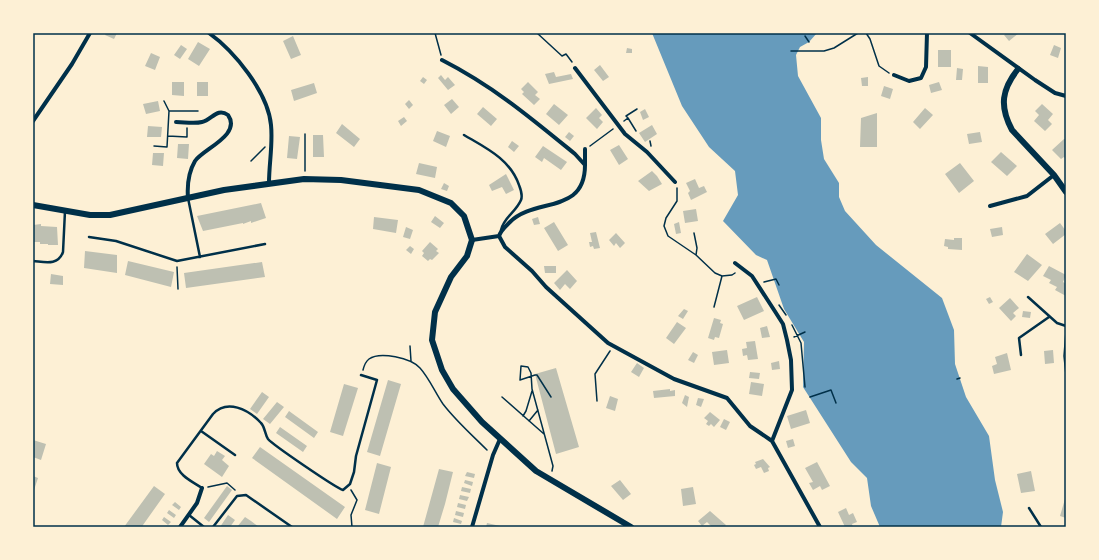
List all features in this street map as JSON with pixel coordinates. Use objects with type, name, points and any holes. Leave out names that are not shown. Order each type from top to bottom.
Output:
[{"type":"street","points":[[33,121],[68,70],[90,33]]},
{"type":"street","points":[[208,33],[229,50],[244,68],[267,108],[271,125],[269,183]]},
{"type":"street","points":[[894,75],[909,82],[921,78],[926,67],[927,33]]},
{"type":"street","points":[[970,33],[1018,69],[1055,93],[1066,96]]},
{"type":"street","points":[[442,60],[473,76],[498,92],[575,154],[584,165]]},
{"type":"street","points":[[576,68],[618,125],[647,152],[675,182]]},
{"type":"street","points":[[1018,69],[1006,86],[1004,98],[1006,116],[1012,130],[1054,175],[1066,192]]},
{"type":"street","points":[[176,122],[204,122],[214,114],[223,112],[228,115],[231,122],[229,129],[221,140],[196,160],[187,182],[188,198]]},
{"type":"street","points":[[585,149],[583,183],[572,196],[562,203],[520,213],[501,230],[499,236],[505,247],[532,271],[557,298],[613,346],[674,379],[727,398],[750,426],[772,441],[820,527]]},
{"type":"street","points":[[990,206],[1027,196],[1054,175]]},
{"type":"street","points":[[33,205],[90,215],[110,215],[188,198],[269,183],[304,179],[366,183],[430,194],[451,203],[458,209],[468,223],[472,240],[467,256],[451,276],[438,302],[432,340],[442,370],[453,389],[482,422],[536,471],[631,527]]},
{"type":"street","points":[[472,240],[499,236]]},
{"type":"street","points":[[736,263],[752,276],[783,324],[791,360],[792,390],[772,441]]},
{"type":"street","points":[[472,527],[493,455],[500,439]]},
{"type":"street","points":[[180,527],[197,503],[202,488]]},
{"type":"lane","points":[[464,134],[488,148],[509,166],[519,183],[522,192],[521,199],[502,222],[501,230]]},
{"type":"lane","points":[[188,198],[200,257]]},
{"type":"lane","points":[[33,261],[53,262],[61,257],[64,252],[65,210]]},
{"type":"lane","points":[[89,238],[116,241],[177,261],[265,244]]},
{"type":"lane","points":[[1028,297],[1049,317],[1066,327]]},
{"type":"lane","points":[[1021,355],[1019,338],[1049,317]]},
{"type":"lane","points":[[202,488],[180,472],[177,468],[177,463],[218,409],[232,405],[240,408],[261,423],[268,439],[343,490],[348,485],[354,472],[356,456],[377,380],[361,375]]},
{"type":"lane","points":[[201,431],[235,454]]},
{"type":"lane","points":[[213,527],[237,496],[242,495],[246,495],[292,527]]},
{"type":"lane","points":[[1029,508],[1041,527]]},
{"type":"lane","points":[[188,515],[204,527]]},
{"type":"path","points":[[435,33],[442,60]]},
{"type":"path","points":[[537,33],[562,56],[566,54],[576,68]]},
{"type":"path","points":[[791,50],[824,51],[834,48],[858,33]]},
{"type":"path","points":[[866,33],[870,39],[879,66],[894,75]]},
{"type":"path","points":[[805,36],[809,42]]},
{"type":"path","points":[[154,146],[167,147],[169,111],[164,101]]},
{"type":"path","points":[[636,131],[626,116],[637,109]]},
{"type":"path","points":[[169,111],[198,110]]},
{"type":"path","points":[[585,149],[628,118]]},
{"type":"path","points":[[167,136],[187,137],[187,122]]},
{"type":"path","points":[[304,179],[306,134]]},
{"type":"path","points":[[251,162],[268,145]]},
{"type":"path","points":[[675,182],[677,201],[666,218],[665,229],[672,240],[696,255],[715,273],[722,276],[732,275],[742,268]]},
{"type":"path","points":[[694,233],[697,248],[696,255]]},
{"type":"path","points":[[178,275],[178,289]]},
{"type":"path","points":[[714,307],[722,276]]},
{"type":"path","points":[[761,284],[776,279],[779,285]]},
{"type":"path","points":[[792,325],[794,332],[798,335],[801,343],[805,388]]},
{"type":"path","points":[[1066,327],[1064,356],[1066,375]]},
{"type":"path","points":[[794,337],[805,332]]},
{"type":"path","points":[[410,346],[411,361]]},
{"type":"path","points":[[597,401],[595,374],[613,346]]},
{"type":"path","points":[[361,375],[367,361],[375,356],[400,358],[411,361],[420,368],[444,405],[489,452]]},
{"type":"path","points":[[551,397],[537,375],[520,380],[521,366],[528,367],[531,373],[532,390],[553,466],[551,473]]},
{"type":"path","points":[[522,416],[526,411],[532,390]]},
{"type":"path","points":[[810,397],[831,390],[836,403]]},
{"type":"path","points":[[502,397],[545,435]]},
{"type":"path","points":[[528,421],[538,410]]},
{"type":"path","points":[[202,488],[227,483],[242,495]]},
{"type":"path","points":[[348,485],[357,500],[350,519],[352,527]]},
{"type":"water","points":[[652,33],[817,33],[809,42],[800,47],[796,55],[798,76],[821,118],[821,140],[824,159],[839,183],[839,197],[845,211],[876,245],[942,298],[954,330],[955,364],[966,397],[989,436],[995,480],[1003,512],[1001,527],[880,527],[871,506],[867,478],[851,462],[803,387],[804,342],[784,309],[767,260],[756,255],[723,221],[738,195],[735,171],[709,147],[682,106]]},
{"type":"building","points":[[106,33],[117,33],[114,39],[105,35]]},
{"type":"building","points":[[1007,33],[1019,33],[1009,41],[1004,35]]},
{"type":"building","points":[[293,36],[301,55],[291,59],[283,41]]},
{"type":"building","points":[[198,42],[210,49],[199,66],[188,59]]},
{"type":"building","points":[[181,45],[187,49],[180,59],[174,55]]},
{"type":"building","points":[[1054,45],[1061,48],[1058,58],[1050,55]]},
{"type":"building","points":[[627,48],[632,49],[632,53],[626,53]]},
{"type":"building","points":[[938,50],[951,50],[951,67],[938,67]]},
{"type":"building","points":[[151,53],[160,57],[155,70],[145,66]]},
{"type":"building","points":[[600,65],[609,77],[603,81],[594,70]]},
{"type":"building","points":[[978,66],[988,67],[988,83],[978,83]]},
{"type":"building","points":[[957,68],[963,69],[962,80],[956,80]]},
{"type":"building","points":[[554,72],[556,77],[571,74],[573,79],[549,84],[545,74]]},
{"type":"building","points":[[441,75],[445,80],[448,77],[455,85],[448,90],[438,78]]},
{"type":"building","points":[[423,77],[427,80],[424,84],[420,81]]},
{"type":"building","points":[[868,77],[868,86],[862,86],[861,78]]},
{"type":"building","points":[[172,82],[184,82],[184,96],[172,95]]},
{"type":"building","points":[[197,82],[208,82],[208,96],[197,96]]},
{"type":"building","points":[[528,82],[538,92],[535,95],[540,99],[534,105],[522,94],[524,92],[521,89]]},
{"type":"building","points":[[939,82],[942,90],[931,93],[929,85]]},
{"type":"building","points":[[314,83],[317,93],[294,101],[291,90]]},
{"type":"building","points":[[884,86],[893,89],[890,99],[881,96]]},
{"type":"building","points":[[452,99],[459,107],[451,114],[444,105]]},
{"type":"building","points":[[409,100],[413,105],[409,109],[405,104]]},
{"type":"building","points":[[158,101],[160,111],[146,114],[143,104]]},
{"type":"building","points":[[554,104],[568,115],[559,125],[546,114]]},
{"type":"building","points":[[1042,104],[1053,114],[1048,120],[1052,124],[1045,131],[1034,121],[1039,115],[1035,111]]},
{"type":"building","points":[[483,107],[497,119],[491,126],[477,114]]},
{"type":"building","points":[[596,108],[602,115],[599,118],[603,122],[597,129],[586,118]]},
{"type":"building","points":[[925,108],[933,115],[920,129],[913,122]]},
{"type":"building","points":[[645,109],[649,117],[643,120],[640,112]]},
{"type":"building","points":[[877,113],[877,147],[860,147],[861,118]]},
{"type":"building","points":[[404,117],[407,121],[401,126],[398,121]]},
{"type":"building","points":[[342,124],[360,139],[354,147],[336,133]]},
{"type":"building","points":[[652,125],[657,134],[645,142],[639,133]]},
{"type":"building","points":[[148,126],[162,127],[161,137],[147,137]]},
{"type":"building","points":[[437,131],[450,136],[446,147],[433,141]]},
{"type":"building","points":[[569,132],[574,136],[570,141],[565,137]]},
{"type":"building","points":[[980,132],[982,142],[969,144],[967,134]]},
{"type":"building","points":[[313,135],[323,135],[324,157],[313,157]]},
{"type":"building","points":[[289,136],[300,137],[297,159],[287,158]]},
{"type":"building","points":[[1064,139],[1066,139],[1066,159],[1064,157],[1061,159],[1052,150]]},
{"type":"building","points":[[512,141],[519,146],[514,152],[508,147]]},
{"type":"building","points":[[178,144],[189,144],[188,159],[177,158]]},
{"type":"building","points":[[619,145],[628,159],[619,165],[610,150]]},
{"type":"building","points":[[543,146],[567,162],[561,170],[544,158],[542,162],[535,157]]},
{"type":"building","points":[[1001,152],[1017,166],[1007,176],[991,162]]},
{"type":"building","points":[[153,153],[164,153],[163,166],[152,165]]},
{"type":"building","points":[[419,163],[437,167],[435,178],[416,174]]},
{"type":"building","points":[[960,163],[974,181],[959,193],[945,174]]},
{"type":"building","points":[[652,171],[662,184],[649,191],[638,181]]},
{"type":"building","points":[[506,174],[514,190],[506,194],[502,187],[492,191],[489,185]]},
{"type":"building","points":[[695,179],[699,188],[704,186],[707,192],[691,200],[688,193],[690,191],[686,183]]},
{"type":"building","points":[[444,183],[449,186],[447,191],[441,189]]},
{"type":"building","points":[[261,203],[266,218],[251,223],[251,221],[243,224],[203,231],[197,216]]},
{"type":"building","points":[[696,209],[698,221],[685,223],[683,211]]},
{"type":"building","points":[[435,216],[444,223],[440,228],[431,222]]},
{"type":"building","points":[[374,217],[398,220],[396,233],[373,229]]},
{"type":"building","points":[[538,217],[540,224],[534,225],[532,219]]},
{"type":"building","points":[[554,222],[568,245],[558,251],[544,228]]},
{"type":"building","points":[[679,222],[681,233],[676,234],[674,224]]},
{"type":"building","points":[[1060,223],[1066,231],[1066,234],[1053,244],[1045,234]]},
{"type":"building","points":[[41,224],[41,226],[57,227],[58,245],[33,242],[33,225]]},
{"type":"building","points":[[406,227],[413,230],[410,239],[403,237]]},
{"type":"building","points":[[1002,227],[1003,235],[992,237],[990,229]]},
{"type":"building","points":[[596,232],[600,248],[594,249],[593,246],[590,247],[589,242],[592,242],[590,233]]},
{"type":"building","points":[[616,233],[625,243],[620,248],[616,243],[614,246],[609,240]]},
{"type":"building","points":[[954,238],[962,238],[962,250],[948,249],[948,247],[944,246],[945,239],[954,240]]},
{"type":"building","points":[[430,242],[438,249],[436,251],[439,253],[432,260],[430,259],[428,261],[422,256],[424,253],[422,251]]},
{"type":"building","points":[[410,246],[414,249],[411,254],[406,250]]},
{"type":"building","points":[[85,251],[117,255],[117,273],[84,268]]},
{"type":"building","points":[[1027,254],[1042,265],[1028,281],[1014,272]]},
{"type":"building","points":[[128,261],[174,272],[171,287],[125,275]]},
{"type":"building","points":[[262,262],[265,277],[186,288],[184,273]]},
{"type":"building","points":[[544,266],[556,266],[556,273],[545,273]]},
{"type":"building","points":[[1049,266],[1066,275],[1063,282],[1066,284],[1066,296],[1055,290],[1057,287],[1049,283],[1051,280],[1043,276]]},
{"type":"building","points":[[567,270],[577,281],[570,289],[565,284],[560,290],[554,283]]},
{"type":"building","points":[[51,274],[63,276],[63,285],[50,284]]},
{"type":"building","points":[[757,297],[764,311],[744,320],[737,306]]},
{"type":"building","points":[[990,297],[993,302],[989,304],[986,299]]},
{"type":"building","points":[[1010,298],[1019,308],[1013,313],[1016,316],[1011,321],[999,308]]},
{"type":"building","points":[[684,309],[688,311],[683,319],[678,316]]},
{"type":"building","points":[[1023,311],[1031,312],[1030,318],[1022,317]]},
{"type":"building","points":[[714,318],[721,320],[720,323],[723,324],[719,338],[715,337],[714,340],[708,338]]},
{"type":"building","points":[[677,322],[686,328],[674,344],[666,338]]},
{"type":"building","points":[[767,326],[770,337],[762,338],[760,328]]},
{"type":"building","points":[[755,341],[758,359],[748,360],[747,355],[743,356],[742,349],[747,348],[746,342]]},
{"type":"building","points":[[727,350],[729,363],[714,365],[712,352]]},
{"type":"building","points":[[1053,350],[1054,363],[1045,364],[1044,351]]},
{"type":"building","points":[[693,352],[698,355],[694,363],[688,360]]},
{"type":"building","points":[[1007,353],[1011,370],[994,374],[992,366],[997,364],[995,357]]},
{"type":"building","points":[[779,361],[780,369],[772,370],[771,363]]},
{"type":"building","points":[[637,363],[644,368],[639,377],[631,372]]},
{"type":"building","points":[[556,368],[579,447],[556,454],[535,374]]},
{"type":"building","points":[[750,372],[760,373],[759,379],[749,378]]},
{"type":"building","points":[[388,380],[401,384],[380,456],[367,452]]},
{"type":"building","points":[[751,382],[764,384],[762,396],[749,394]]},
{"type":"building","points":[[344,384],[358,388],[343,436],[330,432]]},
{"type":"building","points":[[670,389],[670,391],[675,390],[675,396],[654,398],[653,391]]},
{"type":"building","points":[[262,392],[269,397],[257,414],[250,409]]},
{"type":"building","points":[[685,395],[689,397],[687,407],[682,403]]},
{"type":"building","points":[[610,396],[618,399],[615,411],[606,408]]},
{"type":"building","points":[[698,398],[704,399],[701,407],[696,405]]},
{"type":"building","points":[[277,402],[284,407],[270,424],[263,419]]},
{"type":"building","points":[[806,410],[810,423],[791,429],[787,416]]},
{"type":"building","points":[[289,411],[318,432],[314,438],[285,417]]},
{"type":"building","points":[[710,412],[720,420],[714,427],[711,424],[709,426],[706,424],[708,421],[704,418]]},
{"type":"building","points":[[724,419],[730,422],[726,430],[720,427]]},
{"type":"building","points":[[280,427],[307,446],[303,452],[276,433]]},
{"type":"building","points":[[793,439],[795,446],[788,448],[786,441]]},
{"type":"building","points":[[33,440],[46,444],[41,460],[33,457]]},
{"type":"building","points":[[260,447],[345,507],[337,519],[252,458]]},
{"type":"building","points":[[217,451],[225,456],[222,460],[229,466],[222,477],[204,464],[211,454],[214,456]]},
{"type":"building","points":[[763,459],[770,467],[768,468],[769,471],[764,473],[761,467],[756,469],[754,465],[756,464],[755,462]]},
{"type":"building","points":[[817,462],[830,486],[822,490],[820,486],[813,490],[809,483],[813,482],[805,468]]},
{"type":"building","points":[[377,463],[391,467],[379,514],[365,510]]},
{"type":"building","points":[[439,469],[453,472],[445,504],[438,527],[423,527]]},
{"type":"building","points":[[1031,471],[1035,491],[1021,493],[1017,474]]},
{"type":"building","points":[[467,472],[475,474],[474,478],[465,476]]},
{"type":"building","points":[[33,476],[38,478],[33,493]]},
{"type":"building","points":[[465,480],[473,482],[472,486],[464,483]]},
{"type":"building","points":[[620,480],[631,494],[623,500],[611,486]]},
{"type":"building","points":[[154,486],[165,494],[142,527],[124,527]]},
{"type":"building","points":[[227,486],[232,490],[209,522],[204,518]]},
{"type":"building","points":[[462,487],[471,489],[470,493],[461,491]]},
{"type":"building","points":[[693,487],[696,504],[683,506],[681,489]]},
{"type":"building","points":[[460,495],[469,497],[467,501],[459,499]]},
{"type":"building","points":[[1065,499],[1066,500],[1066,518],[1060,516]]},
{"type":"building","points":[[175,502],[181,507],[179,510],[172,505]]},
{"type":"building","points":[[458,503],[466,505],[465,509],[457,507]]},
{"type":"building","points":[[846,508],[849,515],[853,513],[857,522],[852,524],[853,527],[845,527],[838,512]]},
{"type":"building","points":[[169,510],[176,515],[174,518],[167,513]]},
{"type":"building","points":[[456,511],[464,513],[463,517],[455,515]]},
{"type":"building","points":[[710,511],[726,525],[724,527],[712,527],[707,522],[702,526],[698,521]]},
{"type":"building","points":[[228,515],[235,520],[230,527],[220,527]]},
{"type":"building","points":[[164,517],[171,522],[168,525],[162,520]]},
{"type":"building","points":[[245,517],[251,521],[259,527],[237,527]]},
{"type":"building","points":[[454,518],[462,521],[461,524],[453,522]]},
{"type":"building","points":[[487,523],[500,526],[500,527],[486,527]]}]
